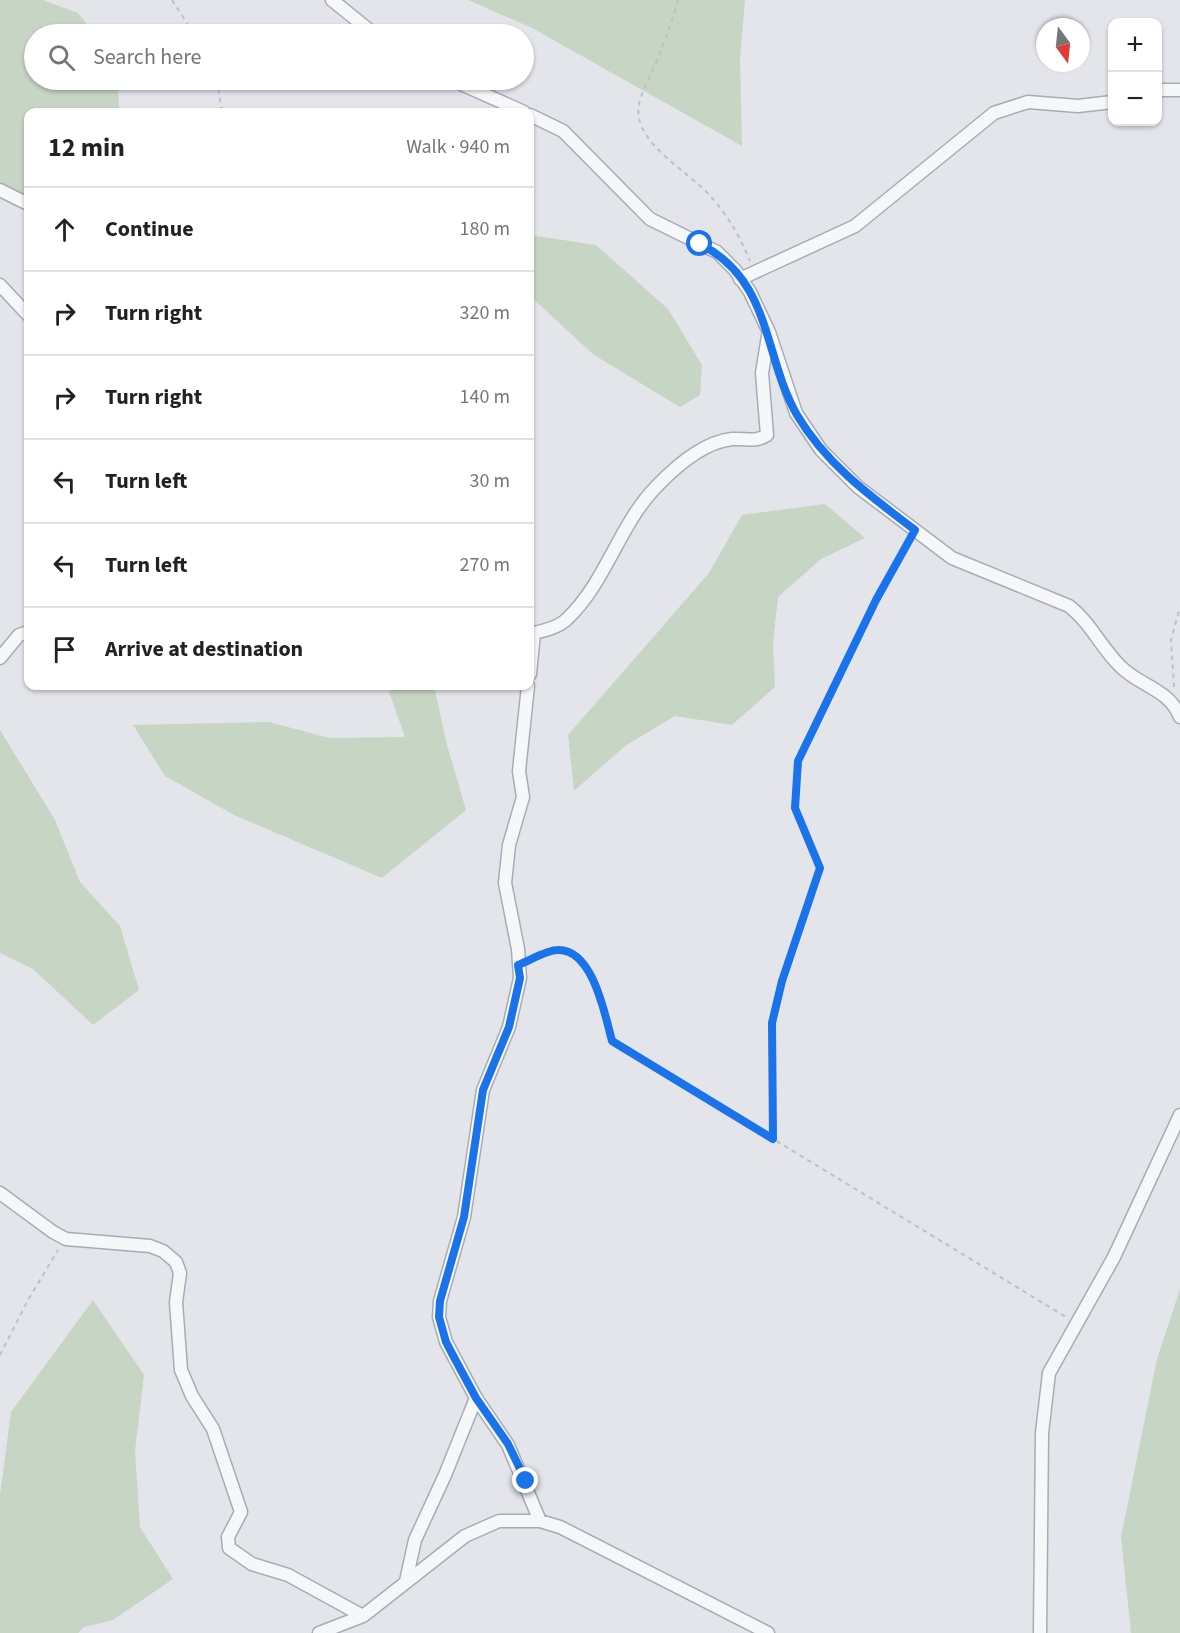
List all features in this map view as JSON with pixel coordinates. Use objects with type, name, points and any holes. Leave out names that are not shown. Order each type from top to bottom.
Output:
[{"type":"street","points":[[332,0],[362,24]]},
{"type":"street","points":[[474,90],[515,108]]},
{"type":"street","points":[[1162,90],[1180,90]]},
{"type":"street","points":[[740,279],[754,270],[855,226],[994,113],[1028,102],[1078,106],[1108,103]]},
{"type":"street","points":[[534,117],[563,131],[650,219],[717,252],[750,292],[769,332],[796,413],[821,450],[858,487],[952,558],[1070,606],[1083,616],[1121,667],[1175,704],[1180,717]]},
{"type":"street","points":[[0,190],[24,202]]},
{"type":"street","points":[[0,285],[24,311]]},
{"type":"street","points":[[534,632],[554,627],[567,620],[591,590],[641,504],[683,463],[709,446],[732,439],[757,442],[767,435],[762,373],[769,332]]},
{"type":"street","points":[[0,658],[19,635],[24,633]]},
{"type":"street","points":[[528,690],[519,771],[522,797],[509,845],[505,883],[518,949],[520,978],[509,1027],[483,1090],[464,1217],[440,1301],[439,1317],[446,1342],[476,1398],[508,1444],[540,1521]]},
{"type":"street","points":[[1041,1633],[1042,1433],[1049,1372],[1114,1257],[1180,1115]]},
{"type":"street","points":[[0,1193],[66,1239],[150,1246],[164,1251],[176,1262],[180,1274],[176,1302],[181,1370],[192,1395],[213,1429],[241,1512],[228,1537],[229,1548],[252,1564],[288,1575],[363,1616]]},
{"type":"street","points":[[406,1581],[415,1540],[445,1475],[476,1398]]},
{"type":"street","points":[[319,1633],[363,1616],[465,1536],[499,1521],[540,1521],[560,1527],[768,1633]]},
{"type":"path","points":[[172,0],[188,24]]},
{"type":"path","points":[[678,0],[669,31],[639,102],[638,118],[645,133],[668,159],[711,196],[736,228],[754,270]]},
{"type":"path","points":[[219,90],[221,108]]},
{"type":"path","points":[[773,1139],[772,1023],[782,981],[820,868],[795,808],[798,761],[876,600],[915,530]]},
{"type":"path","points":[[1175,704],[1171,640],[1180,607]]},
{"type":"path","points":[[518,965],[557,950],[577,955],[587,968],[604,1009],[612,1041],[1077,1324]]},
{"type":"path","points":[[0,1355],[45,1269],[66,1239]]},
{"type":"green space","points":[[0,0],[43,0],[78,13],[87,24],[24,24],[24,90],[118,90],[119,108],[24,108],[24,198],[0,199]]},
{"type":"green space","points":[[468,0],[745,0],[740,58],[742,146],[534,29],[534,24],[523,24]]},
{"type":"green space","points":[[534,236],[596,245],[668,309],[702,365],[700,395],[680,407],[594,355],[534,300]]},
{"type":"green space","points":[[825,504],[865,538],[821,559],[778,597],[773,643],[775,687],[732,725],[675,716],[625,746],[574,791],[568,735],[709,573],[742,515]]},
{"type":"green space","points":[[388,690],[435,690],[447,745],[466,810],[382,878],[234,815],[165,776],[133,725],[269,722],[329,738],[405,737]]},
{"type":"green space","points":[[0,730],[55,820],[80,882],[120,926],[139,990],[93,1025],[33,969],[0,953]]},
{"type":"green space","points":[[1180,1289],[1180,1633],[1131,1633],[1121,1537],[1157,1359]]},
{"type":"green space","points":[[93,1300],[144,1375],[135,1451],[140,1527],[173,1579],[113,1620],[84,1627],[78,1633],[0,1633],[0,1495],[11,1412]]},
{"type":"route","points":[[526,1481],[508,1444],[476,1398],[456,1361],[446,1342],[439,1317],[440,1301],[464,1217],[483,1090],[509,1027],[520,978],[518,965],[557,950],[577,955],[587,968],[604,1009],[612,1041],[773,1139],[772,1023],[782,981],[820,868],[795,808],[794,789],[798,761],[876,600],[915,530],[858,487],[821,450],[796,413],[778,365],[769,332],[750,292],[735,270],[717,252],[700,244]]}]
